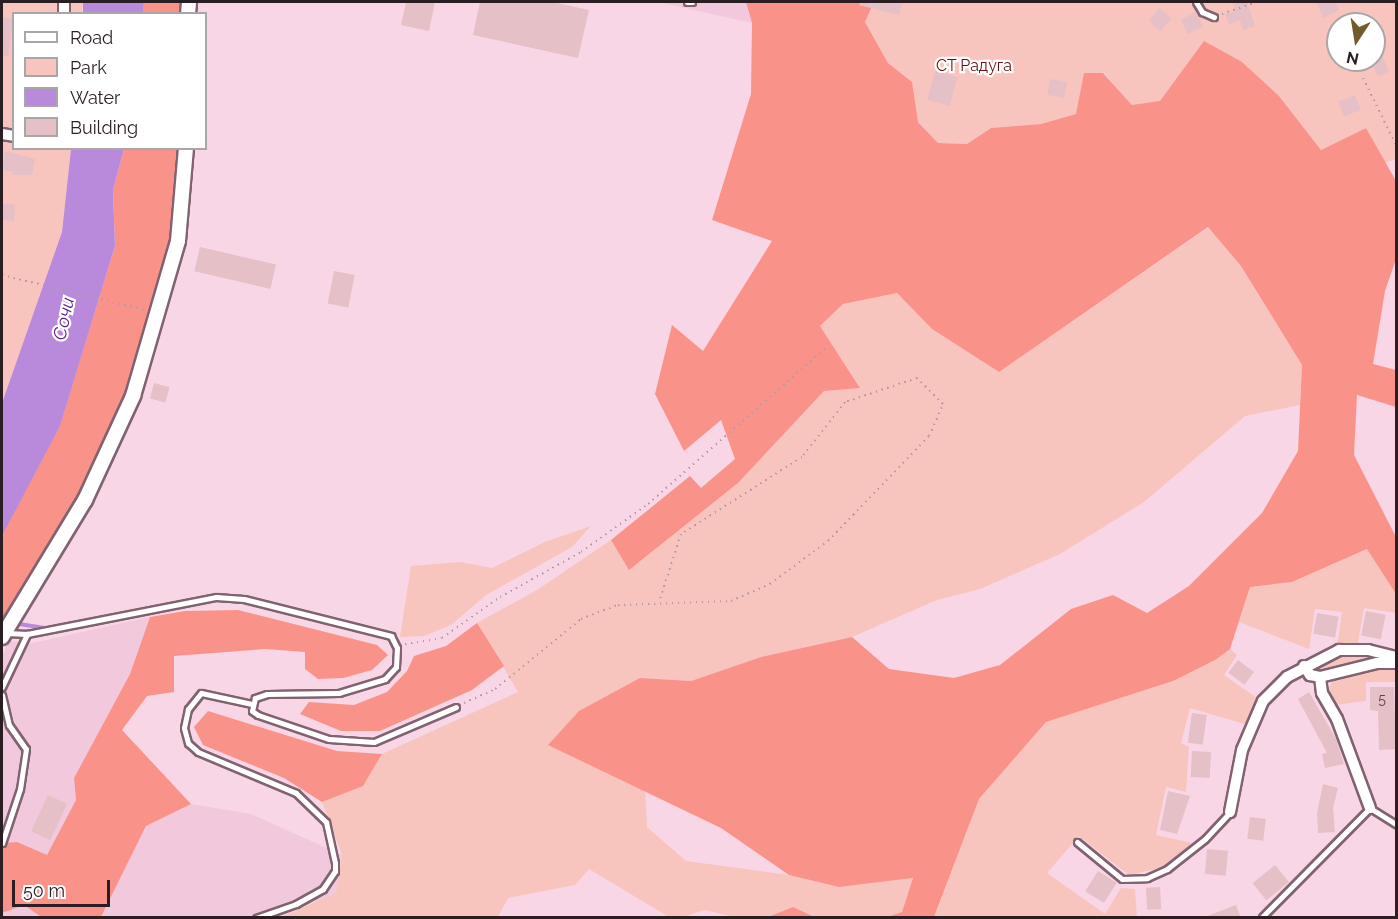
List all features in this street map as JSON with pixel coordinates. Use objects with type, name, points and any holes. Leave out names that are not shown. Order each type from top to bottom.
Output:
[{"type":"street","points":[[3,635],[86,500],[133,396],[178,242],[186,150]]},
{"type":"street","points":[[1230,812],[1242,750],[1263,700],[1304,666],[1339,650],[1368,650],[1396,657]]},
{"type":"street","points":[[1304,666],[1310,675],[1320,677],[1377,663],[1396,663]]},
{"type":"street","points":[[1320,677],[1322,693],[1337,719],[1370,808]]},
{"type":"lane","points":[[687,2],[692,2]]},
{"type":"lane","points":[[1196,2],[1202,12],[1214,17]]},
{"type":"lane","points":[[3,635],[27,634],[216,597],[244,599],[391,636],[398,658],[396,667],[385,679],[339,693],[267,694],[255,698],[252,711],[258,715],[300,731],[358,743],[374,742],[406,732],[456,707]]},
{"type":"lane","points":[[2,687],[27,634]]},
{"type":"lane","points":[[252,704],[201,693],[188,709],[184,728],[188,743],[198,752],[296,793],[326,822],[335,863],[335,871],[323,890],[296,904],[256,918]]},
{"type":"lane","points":[[2,695],[9,725],[26,749],[20,789],[2,843]]},
{"type":"lane","points":[[1262,917],[1370,808],[1396,824]]},
{"type":"lane","points":[[1077,842],[1122,879],[1147,878],[1167,869],[1205,839],[1230,812]]},
{"type":"path","points":[[1214,17],[1256,2]]},
{"type":"path","points":[[1363,78],[1396,145]]},
{"type":"path","points":[[2,276],[150,311]]},
{"type":"path","points":[[391,636],[409,646],[442,638],[500,597],[581,552],[648,504],[827,347]]},
{"type":"path","points":[[456,707],[495,689],[581,619],[618,605],[730,601],[770,584],[828,541],[928,436],[942,404],[917,378],[845,402],[802,457],[681,534],[659,602]]},
{"type":"shaded area","points":[[143,2],[180,2],[180,12],[143,12]]},
{"type":"shaded area","points":[[658,2],[746,2],[752,23]]},
{"type":"shaded area","points":[[746,2],[874,2],[865,22],[888,63],[912,82],[918,122],[938,143],[967,144],[991,128],[1041,124],[1076,114],[1084,73],[1103,73],[1132,105],[1160,101],[1204,41],[1242,62],[1279,96],[1321,150],[1366,128],[1396,181],[1396,259],[1385,291],[1373,364],[1396,370],[1396,407],[1357,395],[1354,455],[1396,537],[1396,594],[1367,549],[1292,582],[1250,587],[1230,649],[1215,660],[1173,681],[1046,722],[979,799],[934,917],[887,917],[902,912],[913,878],[839,887],[789,875],[721,828],[548,745],[579,711],[640,678],[691,681],[761,657],[852,637],[889,669],[954,678],[1000,665],[1071,609],[1113,595],[1147,613],[1189,586],[1262,513],[1298,451],[1302,365],[1241,266],[1208,227],[999,372],[932,329],[897,293],[843,304],[820,326],[860,388],[824,391],[738,483],[629,570],[611,540],[690,476],[701,488],[735,459],[721,420],[684,451],[655,394],[672,325],[703,351],[772,241],[712,220],[751,94],[752,23]]},
{"type":"shaded area","points":[[124,150],[178,150],[177,205],[160,285],[129,392],[78,498],[2,625],[2,535],[60,425],[115,246],[113,190]]},
{"type":"shaded area","points":[[238,610],[377,645],[388,655],[372,670],[343,678],[318,679],[305,669],[305,652],[265,649],[174,656],[174,692],[147,696],[122,730],[191,804],[146,826],[101,917],[41,917],[24,905],[2,913],[2,843],[17,842],[47,855],[76,800],[74,778],[130,674],[150,617],[185,611]]},
{"type":"shaded area","points":[[150,617],[130,674],[74,778],[76,800],[47,856],[17,842],[2,843],[2,656],[9,641],[33,643]]},
{"type":"shaded area","points":[[477,623],[504,666],[472,690],[380,731],[341,731],[300,714],[309,702],[354,705],[387,692],[407,671],[414,656],[446,646]]},
{"type":"shaded area","points":[[208,711],[337,751],[382,754],[363,786],[322,802],[284,778],[203,745],[194,727]]},
{"type":"shaded area","points":[[191,804],[251,814],[342,855],[336,893],[279,917],[101,918],[146,826]]},
{"type":"shaded area","points":[[24,905],[41,917],[2,918],[2,913]]},
{"type":"shaded area","points":[[793,907],[814,917],[768,917]]},
{"type":"green space","points":[[2,2],[83,2],[82,12],[12,12],[12,150],[71,150],[62,232],[2,403]]},
{"type":"green space","name":"СТ Радуга","points":[[874,2],[1396,2],[1396,159],[1384,163],[1366,128],[1321,150],[1279,96],[1242,62],[1154,109],[1132,105],[1104,73],[1076,114],[1041,124],[991,128],[967,144],[938,143],[915,118],[912,82],[888,63],[865,22]]},
{"type":"green space","points":[[1209,227],[1241,266],[1302,365],[1300,405],[1245,416],[1144,502],[1060,554],[980,589],[937,600],[852,637],[761,657],[691,681],[640,678],[647,827],[686,861],[789,875],[839,887],[913,878],[902,912],[887,917],[814,918],[793,907],[768,917],[735,917],[704,910],[684,917],[669,917],[589,869],[575,885],[508,898],[498,917],[279,918],[336,893],[342,855],[322,802],[363,786],[382,754],[518,692],[477,623],[537,590],[611,540],[630,569],[738,483],[824,391],[860,388],[820,326],[843,304],[897,293],[932,329],[999,372]]},
{"type":"green space","points":[[591,526],[572,547],[486,595],[451,625],[424,636],[400,637],[411,566],[460,562],[492,568],[545,542]]},
{"type":"green space","points":[[1368,549],[1396,594],[1396,613],[1364,608],[1357,647],[1337,647],[1342,612],[1315,609],[1309,649],[1239,622],[1250,587],[1292,582]]},
{"type":"green space","points":[[1230,649],[1237,655],[1224,675],[1257,698],[1248,725],[1190,708],[1181,743],[1189,747],[1186,792],[1166,787],[1156,835],[1192,843],[1164,867],[1129,875],[1079,836],[1047,873],[1105,914],[1121,888],[1135,889],[1137,917],[1200,917],[934,918],[979,799],[1046,722],[1173,681]]},
{"type":"green space","points":[[1339,653],[1376,655],[1377,661],[1312,671],[1310,664]]},
{"type":"green space","points":[[1372,668],[1396,668],[1396,682],[1366,682],[1366,701],[1335,705],[1329,688],[1335,676]]},
{"type":"water","points":[[83,2],[143,2],[143,12],[83,12]]},
{"type":"water","name":"Сочи","points":[[71,150],[124,150],[113,190],[115,246],[60,426],[2,536],[2,403],[62,232]]},
{"type":"building","points":[[406,2],[435,2],[429,31],[401,25]]},
{"type":"building","points":[[480,2],[552,2],[589,10],[578,58],[473,35]]},
{"type":"building","points":[[860,2],[902,2],[899,15],[859,5]]},
{"type":"building","points":[[1232,2],[1247,2],[1255,26],[1243,30],[1240,20],[1229,24],[1225,14],[1236,11]]},
{"type":"building","points":[[1316,2],[1335,2],[1339,10],[1326,12],[1324,18]]},
{"type":"building","points":[[1160,8],[1172,19],[1160,31],[1148,20]]},
{"type":"building","points":[[1196,12],[1203,26],[1188,34],[1181,20]]},
{"type":"building","points":[[2,17],[12,19],[12,26],[8,56],[2,55]]},
{"type":"building","points":[[1386,65],[1389,72],[1378,76],[1376,72],[1386,72]]},
{"type":"building","points":[[935,71],[957,77],[949,106],[927,100]]},
{"type":"building","points":[[1050,79],[1067,82],[1064,98],[1047,95]]},
{"type":"building","points":[[1355,95],[1361,110],[1344,117],[1338,102]]},
{"type":"building","points":[[5,151],[35,159],[32,175],[12,175],[13,172],[2,170]]},
{"type":"building","points":[[2,203],[15,205],[14,221],[2,220]]},
{"type":"building","points":[[200,247],[276,265],[270,289],[194,271]]},
{"type":"building","points":[[334,271],[355,275],[348,307],[328,303]]},
{"type":"building","points":[[154,383],[169,387],[165,403],[150,398]]},
{"type":"building","points":[[1366,611],[1386,615],[1381,639],[1361,636]]},
{"type":"building","points":[[1317,613],[1339,617],[1335,638],[1313,634]]},
{"type":"building","points":[[1238,660],[1254,672],[1244,685],[1228,673]]},
{"type":"building","points":[[1370,687],[1394,687],[1396,749],[1379,750],[1378,711],[1370,710]]},
{"type":"building","points":[[1309,692],[1336,739],[1344,764],[1325,768],[1322,754],[1327,753],[1298,699]]},
{"type":"building","points":[[1192,713],[1207,715],[1203,745],[1188,743]]},
{"type":"building","points":[[1192,751],[1211,752],[1210,778],[1191,777]]},
{"type":"building","points":[[1323,784],[1338,788],[1333,808],[1335,832],[1318,833],[1317,813]]},
{"type":"building","points":[[1168,791],[1190,796],[1177,834],[1160,830]]},
{"type":"building","points":[[48,795],[67,804],[50,840],[31,831]]},
{"type":"building","points":[[1250,817],[1266,819],[1263,841],[1247,839]]},
{"type":"building","points":[[1207,849],[1228,851],[1226,876],[1205,874]]},
{"type":"building","points":[[1275,865],[1289,882],[1266,900],[1252,883]]},
{"type":"building","points":[[1098,871],[1117,883],[1104,903],[1085,891]]},
{"type":"building","points":[[1160,887],[1161,909],[1147,910],[1146,888]]},
{"type":"building","points":[[1236,905],[1241,918],[1205,918],[1205,917]]},
{"type":"waterway","points":[[19,624],[45,628]]}]
